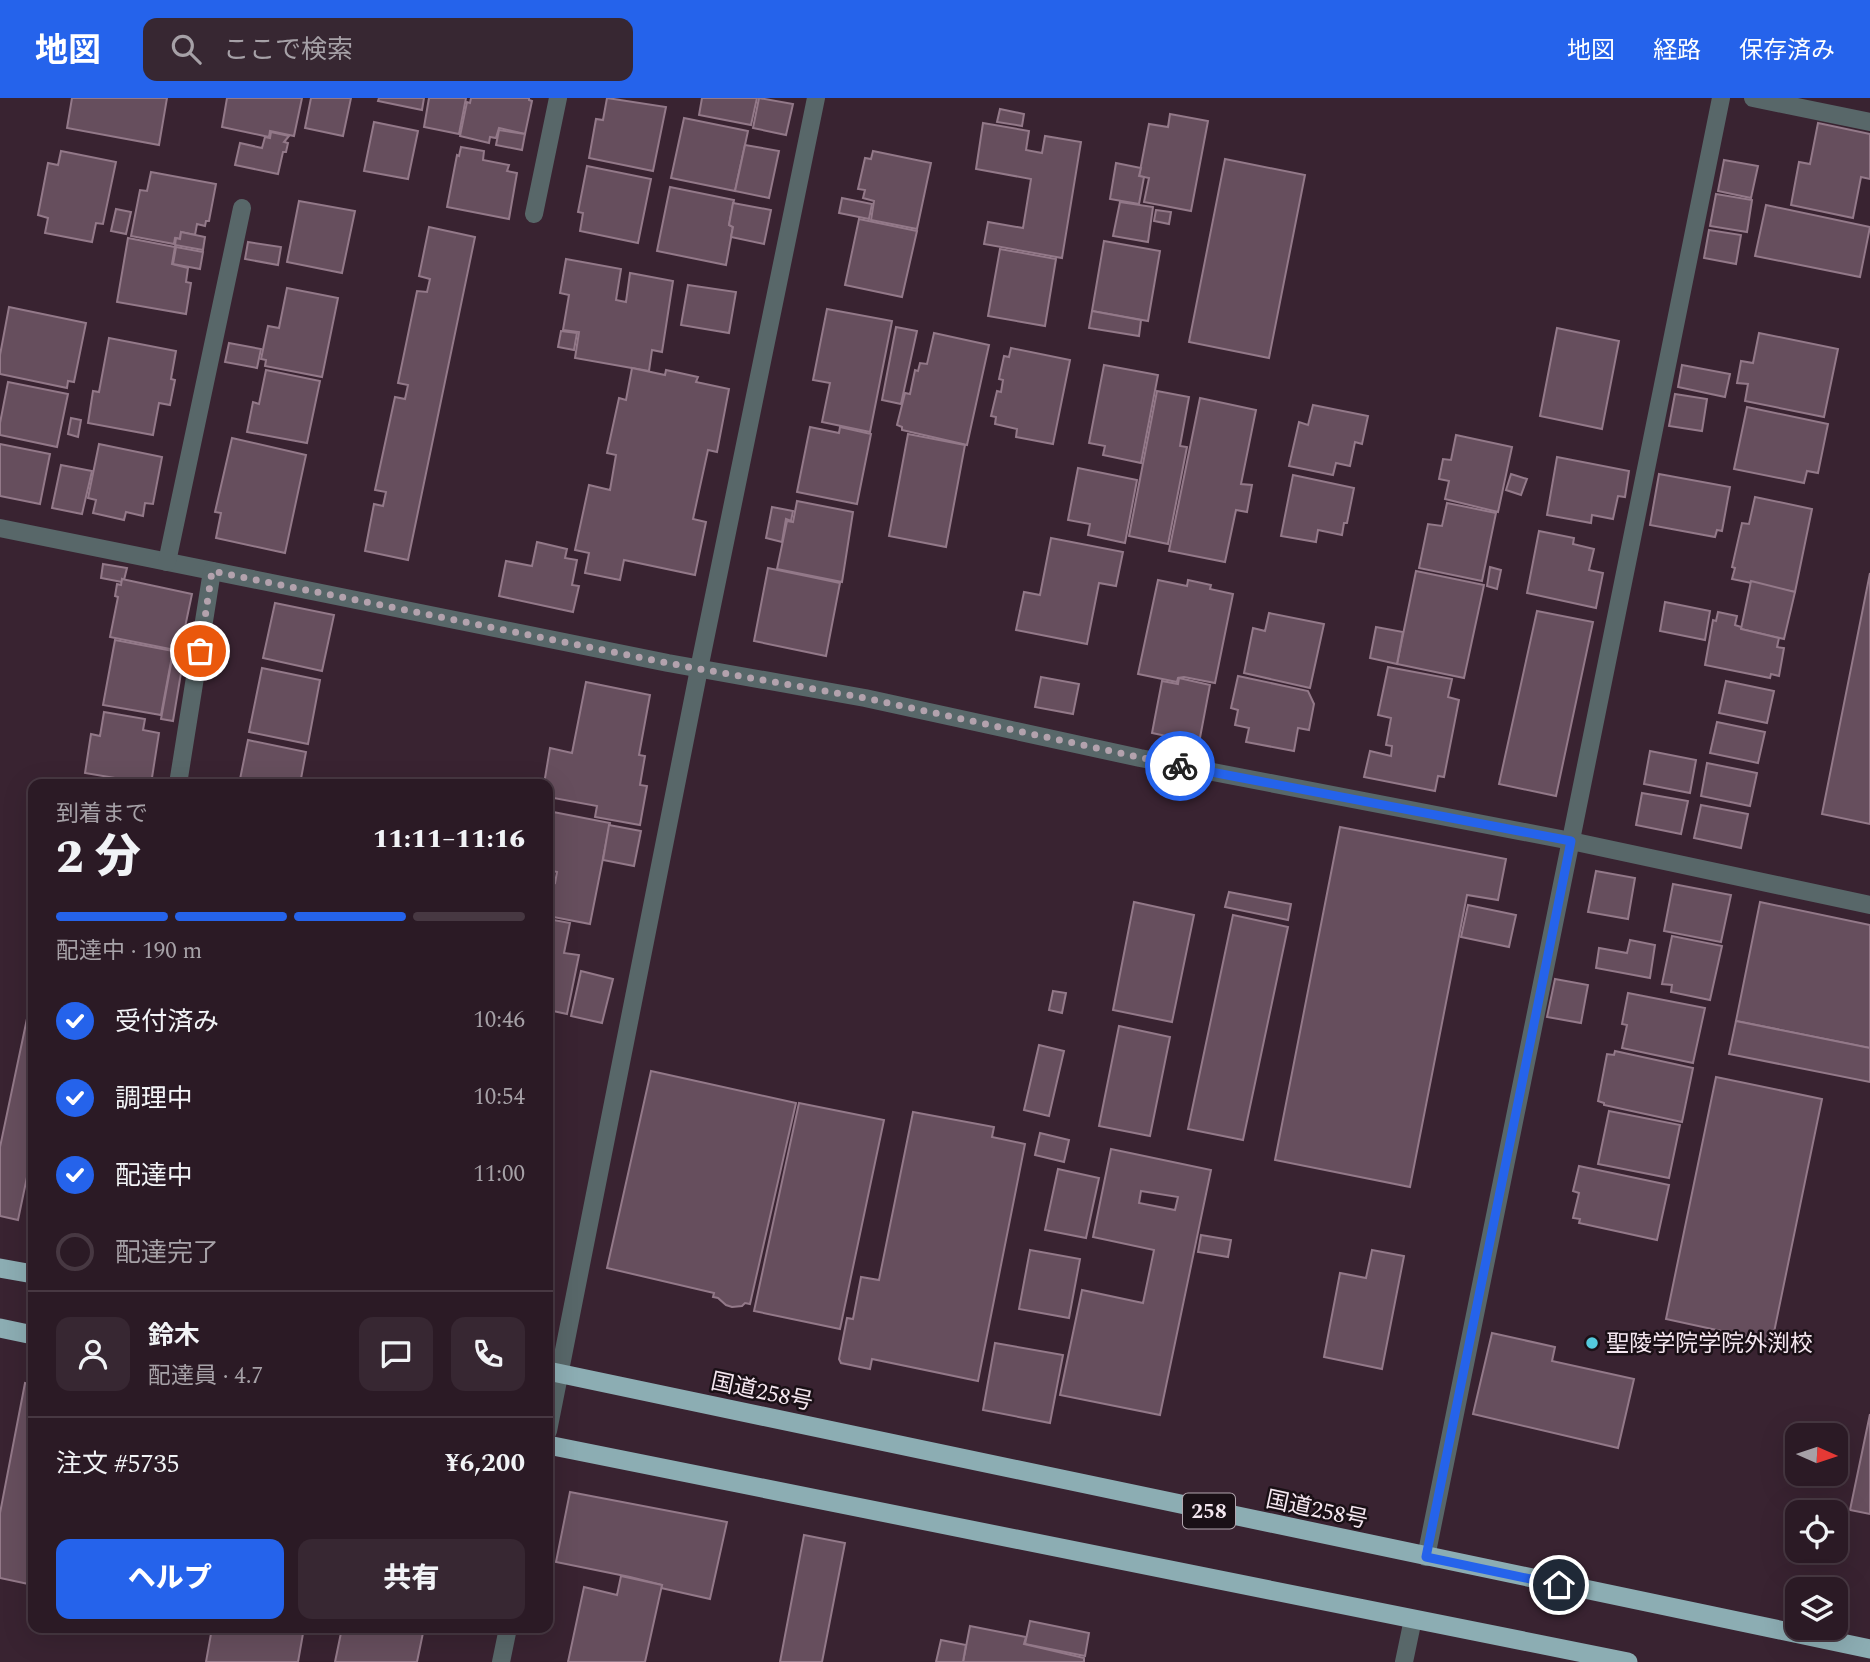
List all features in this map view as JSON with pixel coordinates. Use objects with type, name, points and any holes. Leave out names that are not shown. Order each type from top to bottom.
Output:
[{"type":"highway","points":[[0,1268],[28,1273]]},
{"type":"highway","points":[[0,1328],[28,1334]]},
{"type":"highway","name":"国道258号","points":[[554,1373],[1870,1649]]},
{"type":"highway","points":[[553,1446],[1628,1662]]},
{"type":"street","points":[[534,214],[558,98]]},
{"type":"street","points":[[554,1373],[816,98]]},
{"type":"street","points":[[1426,1557],[1721,98]]},
{"type":"street","points":[[1753,98],[1870,122]]},
{"type":"street","points":[[167,562],[242,208]]},
{"type":"street","points":[[0,528],[699,669],[865,698],[1140,758],[1571,841],[1870,905]]},
{"type":"street","points":[[179,779],[212,571]]},
{"type":"street","points":[[1404,1662],[1413,1619]]},
{"type":"street","points":[[501,1662],[507,1633]]},
{"type":"building","points":[[72,98],[167,98],[159,145],[67,128]]},
{"type":"building","points":[[227,98],[302,98],[294,136],[270,131],[269,137],[222,127]]},
{"type":"building","points":[[311,98],[351,98],[343,136],[305,128]]},
{"type":"building","points":[[379,98],[424,98],[422,110],[378,101]]},
{"type":"building","points":[[429,98],[466,98],[459,134],[424,127]]},
{"type":"building","points":[[471,98],[529,98],[532,101],[525,134],[499,128],[496,138],[490,137],[489,143],[460,136],[467,102],[470,103]]},
{"type":"building","points":[[607,98],[666,107],[653,171],[589,158],[596,119],[603,120]]},
{"type":"building","points":[[702,98],[757,98],[751,125],[699,115]]},
{"type":"building","points":[[759,98],[793,104],[786,135],[753,128]]},
{"type":"building","points":[[1000,109],[1024,114],[1022,126],[997,122]]},
{"type":"building","points":[[1170,114],[1208,121],[1191,211],[1144,202],[1149,178],[1139,176],[1149,124],[1168,127]]},
{"type":"building","points":[[684,118],[748,131],[735,191],[671,178]]},
{"type":"building","points":[[374,122],[418,131],[408,179],[364,171]]},
{"type":"building","points":[[983,123],[1029,131],[1026,150],[1042,153],[1045,136],[1081,142],[1062,258],[984,244],[988,222],[1023,228],[1031,179],[976,169]]},
{"type":"building","points":[[1818,123],[1870,134],[1870,179],[1861,177],[1853,218],[1791,205],[1799,162],[1810,164]]},
{"type":"building","points":[[499,130],[525,134],[522,150],[496,145]]},
{"type":"building","points":[[271,132],[289,136],[284,142],[288,143],[278,174],[235,165],[240,143],[262,148],[265,137],[270,138]]},
{"type":"building","points":[[745,145],[779,151],[769,198],[735,191]]},
{"type":"building","points":[[461,147],[484,151],[483,160],[509,165],[507,171],[517,173],[509,219],[447,207]]},
{"type":"building","points":[[61,151],[116,162],[103,224],[96,223],[92,242],[45,233],[48,218],[38,215],[48,163],[58,165]]},
{"type":"building","points":[[873,151],[931,163],[917,229],[871,220],[874,201],[863,198],[865,190],[858,189],[865,158],[871,159]]},
{"type":"building","points":[[1225,159],[1305,175],[1269,358],[1189,342]]},
{"type":"building","points":[[1724,160],[1758,166],[1751,198],[1718,191]]},
{"type":"building","points":[[1116,163],[1141,168],[1139,176],[1144,177],[1139,204],[1110,199]]},
{"type":"building","points":[[587,166],[651,179],[638,243],[580,231],[583,213],[578,212]]},
{"type":"building","points":[[151,172],[216,184],[209,221],[206,221],[205,226],[197,224],[195,235],[181,232],[180,239],[175,238],[174,244],[131,236],[140,190],[147,191]]},
{"type":"building","points":[[670,187],[734,200],[729,225],[733,227],[726,265],[657,251]]},
{"type":"building","points":[[1716,194],[1752,200],[1747,232],[1710,226]]},
{"type":"building","points":[[842,198],[872,204],[869,219],[839,213]]},
{"type":"building","points":[[299,201],[355,211],[342,273],[287,262]]},
{"type":"building","points":[[1120,202],[1153,207],[1148,242],[1113,236]]},
{"type":"building","points":[[733,203],[771,210],[764,244],[731,237],[733,227],[729,225]]},
{"type":"building","points":[[1766,205],[1870,227],[1860,277],[1755,256]]},
{"type":"building","points":[[116,209],[131,212],[126,234],[111,231]]},
{"type":"building","points":[[1156,210],[1171,212],[1169,224],[1154,221]]},
{"type":"building","points":[[859,219],[917,231],[902,297],[845,285]]},
{"type":"building","points":[[429,227],[475,237],[408,560],[365,551],[374,504],[383,506],[386,492],[375,490],[395,397],[405,399],[408,385],[398,383],[417,291],[427,292],[430,279],[419,276]]},
{"type":"building","points":[[1709,230],[1741,235],[1736,264],[1704,258]]},
{"type":"building","points":[[181,232],[205,237],[203,250],[175,245]]},
{"type":"building","points":[[128,238],[175,247],[172,264],[188,268],[186,282],[191,283],[186,314],[117,302]]},
{"type":"building","points":[[1104,241],[1160,251],[1148,321],[1092,311]]},
{"type":"building","points":[[248,242],[281,247],[278,265],[245,259]]},
{"type":"building","points":[[176,247],[203,252],[200,269],[173,264]]},
{"type":"building","points":[[1000,249],[1056,259],[1045,326],[988,316]]},
{"type":"building","points":[[566,259],[621,269],[616,300],[626,302],[630,273],[673,281],[662,352],[652,350],[649,371],[575,358],[579,332],[563,330],[569,295],[560,293]]},
{"type":"building","points":[[688,285],[736,292],[729,333],[681,325]]},
{"type":"building","points":[[287,288],[338,298],[322,377],[265,366],[266,360],[261,359],[268,326],[279,328]]},
{"type":"building","points":[[9,307],[86,323],[74,382],[68,381],[67,388],[0,374],[0,355]]},
{"type":"building","points":[[827,309],[892,321],[870,432],[822,422],[830,383],[813,380]]},
{"type":"building","points":[[1092,311],[1141,320],[1139,336],[1089,328]]},
{"type":"building","points":[[896,327],[917,331],[901,404],[882,400]]},
{"type":"building","points":[[1557,328],[1619,341],[1602,429],[1540,416]]},
{"type":"building","points":[[561,331],[577,333],[574,350],[558,347]]},
{"type":"building","points":[[934,333],[989,345],[967,445],[902,430],[902,427],[897,425],[905,393],[910,394],[915,370],[918,371],[920,363],[927,364]]},
{"type":"building","points":[[1759,333],[1838,349],[1824,417],[1745,401],[1748,384],[1737,383],[1741,361],[1753,363]]},
{"type":"building","points":[[109,338],[176,351],[171,379],[175,380],[170,405],[159,403],[153,435],[88,423],[93,391],[99,392]]},
{"type":"building","points":[[229,343],[261,349],[257,368],[225,362]]},
{"type":"building","points":[[1011,348],[1070,360],[1053,444],[1016,437],[1017,429],[995,424],[996,417],[991,416],[997,391],[1001,392],[1003,380],[999,379],[1004,356],[1009,357]]},
{"type":"building","points":[[1104,365],[1158,375],[1141,463],[1103,455],[1105,446],[1089,443]]},
{"type":"building","points":[[1682,365],[1730,374],[1725,397],[1678,387]]},
{"type":"building","points":[[632,368],[665,375],[666,370],[698,377],[696,382],[729,389],[717,452],[708,450],[693,519],[706,522],[695,575],[624,560],[620,580],[585,573],[589,553],[575,550],[589,485],[610,490],[616,455],[607,453],[619,398],[626,400]]},
{"type":"building","points":[[266,370],[320,381],[307,443],[247,432],[253,402],[259,404]]},
{"type":"building","points":[[8,382],[68,394],[57,447],[0,435]]},
{"type":"building","points":[[1157,391],[1189,397],[1180,446],[1187,447],[1168,544],[1129,536]]},
{"type":"building","points":[[1675,394],[1707,399],[1702,431],[1669,426]]},
{"type":"building","points":[[1200,398],[1256,410],[1241,484],[1252,485],[1247,512],[1236,510],[1225,562],[1169,551]]},
{"type":"building","points":[[1313,405],[1368,416],[1362,444],[1355,442],[1350,466],[1336,463],[1333,475],[1289,466],[1299,422],[1308,425]]},
{"type":"building","points":[[1747,407],[1828,424],[1818,473],[1807,471],[1804,483],[1734,469]]},
{"type":"building","points":[[71,418],[81,420],[78,437],[68,434]]},
{"type":"building","points":[[810,427],[839,433],[840,427],[871,434],[857,504],[797,492]]},
{"type":"building","points":[[908,434],[965,445],[946,547],[889,536]]},
{"type":"building","points":[[1456,435],[1512,447],[1498,512],[1445,499],[1449,481],[1439,479],[1443,459],[1451,460]]},
{"type":"building","points":[[232,438],[306,455],[285,553],[216,538],[221,513],[215,512]]},
{"type":"building","points":[[0,444],[50,454],[40,504],[0,496]]},
{"type":"building","points":[[99,444],[162,457],[153,504],[145,503],[143,516],[126,512],[124,520],[93,513],[96,500],[88,498]]},
{"type":"building","points":[[1557,457],[1629,471],[1625,497],[1618,496],[1613,519],[1592,515],[1591,523],[1547,515]]},
{"type":"building","points":[[61,465],[92,471],[82,514],[52,508]]},
{"type":"building","points":[[1078,468],[1137,480],[1125,543],[1088,535],[1090,524],[1068,520]]},
{"type":"building","points":[[1511,474],[1527,479],[1521,495],[1506,490]]},
{"type":"building","points":[[1659,474],[1730,487],[1722,531],[1717,530],[1715,537],[1650,525]]},
{"type":"building","points":[[1293,475],[1354,488],[1342,535],[1318,530],[1316,542],[1281,536]]},
{"type":"building","points":[[1755,497],[1812,509],[1795,592],[1732,579],[1735,568],[1732,567],[1742,523],[1749,524]]},
{"type":"building","points":[[797,501],[853,512],[842,582],[777,569],[787,521],[793,522]]},
{"type":"building","points":[[1447,503],[1496,513],[1482,581],[1419,568],[1428,524],[1442,526]]},
{"type":"building","points":[[772,507],[793,511],[791,521],[786,519],[782,542],[766,538]]},
{"type":"building","points":[[1539,531],[1574,538],[1573,544],[1594,549],[1589,570],[1603,573],[1596,608],[1527,593]]},
{"type":"building","points":[[1051,538],[1123,552],[1116,586],[1099,583],[1087,644],[1016,630],[1024,592],[1040,595]]},
{"type":"building","points":[[537,542],[567,549],[565,558],[577,560],[572,585],[579,586],[573,612],[499,596],[506,561],[532,566]]},
{"type":"building","points":[[103,564],[127,568],[124,580],[122,579],[122,582],[101,578]]},
{"type":"building","points":[[1490,567],[1501,570],[1497,589],[1487,586]]},
{"type":"building","points":[[768,568],[840,583],[826,656],[754,641]]},
{"type":"building","points":[[1416,571],[1484,585],[1464,678],[1397,664]]},
{"type":"building","points":[[1870,573],[1870,824],[1822,814]]},
{"type":"building","points":[[122,579],[192,594],[180,651],[110,637],[118,597],[115,596],[117,584],[121,585]]},
{"type":"building","points":[[1158,580],[1187,586],[1188,580],[1233,594],[1215,683],[1184,677],[1178,678],[1177,682],[1138,674]]},
{"type":"building","points":[[1751,581],[1795,592],[1784,639],[1741,629]]},
{"type":"building","points":[[1665,602],[1710,611],[1705,640],[1660,631]]},
{"type":"building","points":[[275,603],[334,615],[322,671],[263,658]]},
{"type":"building","points":[[1537,611],[1593,622],[1556,796],[1499,784]]},
{"type":"building","points":[[1718,612],[1737,616],[1735,625],[1741,629],[1779,638],[1777,647],[1784,648],[1779,676],[1771,674],[1770,678],[1705,665],[1713,620],[1716,621]]},
{"type":"building","points":[[1269,613],[1324,624],[1310,688],[1244,673],[1253,628],[1265,631]]},
{"type":"building","points":[[1376,627],[1403,632],[1397,664],[1370,658]]},
{"type":"building","points":[[115,640],[173,651],[161,715],[103,705]]},
{"type":"building","points":[[173,653],[184,655],[173,721],[161,719]]},
{"type":"building","points":[[1388,667],[1452,679],[1448,697],[1459,700],[1444,777],[1438,776],[1435,791],[1364,777],[1370,751],[1391,756],[1392,746],[1386,745],[1391,718],[1378,715]]},
{"type":"building","points":[[262,668],[320,680],[308,744],[249,732]]},
{"type":"building","points":[[1238,676],[1308,691],[1314,704],[1309,730],[1298,728],[1294,751],[1246,742],[1249,728],[1235,725],[1238,710],[1231,708]]},
{"type":"building","points":[[1041,677],[1079,684],[1073,714],[1035,707]]},
{"type":"building","points":[[1179,678],[1210,685],[1199,743],[1152,733],[1162,681],[1178,684]]},
{"type":"building","points":[[1726,681],[1774,691],[1767,723],[1719,713]]},
{"type":"building","points":[[586,682],[650,695],[639,755],[645,756],[640,785],[647,786],[640,825],[595,817],[597,806],[553,798],[553,779],[545,779],[550,748],[572,753]]},
{"type":"building","points":[[104,712],[145,719],[143,730],[159,733],[152,779],[121,779],[85,773],[91,734],[100,736]]},
{"type":"building","points":[[1717,722],[1765,732],[1758,763],[1710,753]]},
{"type":"building","points":[[248,740],[306,752],[301,779],[240,779]]},
{"type":"building","points":[[1650,751],[1696,760],[1690,793],[1644,784]]},
{"type":"building","points":[[1707,763],[1757,773],[1750,806],[1701,796]]},
{"type":"building","points":[[1642,793],[1688,801],[1681,834],[1636,825]]},
{"type":"building","points":[[1701,805],[1748,814],[1741,848],[1694,838]]},
{"type":"building","points":[[553,812],[610,823],[590,924],[553,917],[553,883],[557,872],[553,871]]},
{"type":"building","points":[[609,825],[641,831],[634,866],[603,860]]},
{"type":"building","points":[[1340,827],[1506,859],[1498,900],[1467,895],[1410,1187],[1275,1160]]},
{"type":"building","points":[[1596,871],[1635,878],[1628,919],[1588,912]]},
{"type":"building","points":[[1673,884],[1731,895],[1721,942],[1664,931]]},
{"type":"building","points":[[1229,892],[1291,904],[1288,920],[1225,907]]},
{"type":"building","points":[[1134,902],[1194,915],[1172,1022],[1113,1010]]},
{"type":"building","points":[[1760,902],[1870,925],[1870,1048],[1736,1021]]},
{"type":"building","points":[[1468,905],[1516,915],[1509,947],[1461,937]]},
{"type":"building","points":[[1233,915],[1288,927],[1243,1140],[1188,1129]]},
{"type":"building","points":[[553,920],[570,923],[564,953],[579,955],[567,1014],[553,1011]]},
{"type":"building","points":[[1672,936],[1722,946],[1710,1000],[1671,992],[1672,985],[1662,984]]},
{"type":"building","points":[[1630,940],[1655,945],[1650,978],[1596,968],[1599,948],[1627,953]]},
{"type":"building","points":[[581,971],[613,979],[602,1023],[571,1016]]},
{"type":"building","points":[[1555,979],[1588,985],[1581,1023],[1547,1017]]},
{"type":"building","points":[[1053,991],[1066,993],[1062,1013],[1049,1010]]},
{"type":"building","points":[[1628,993],[1705,1008],[1693,1063],[1622,1048],[1627,1025],[1622,1024]]},
{"type":"building","points":[[28,1014],[28,1172],[18,1220],[0,1216],[0,1147]]},
{"type":"building","points":[[1736,1021],[1870,1048],[1870,1082],[1729,1054]]},
{"type":"building","points":[[1119,1026],[1170,1037],[1150,1136],[1099,1126]]},
{"type":"building","points":[[1039,1045],[1064,1051],[1049,1116],[1024,1110]]},
{"type":"building","points":[[1615,1051],[1693,1068],[1682,1122],[1604,1105],[1598,1101],[1607,1054],[1614,1055]]},
{"type":"building","points":[[651,1071],[796,1103],[750,1304],[732,1307],[713,1297],[714,1293],[607,1268]]},
{"type":"building","points":[[1716,1077],[1822,1099],[1772,1342],[1666,1319]]},
{"type":"building","points":[[799,1103],[884,1120],[840,1329],[754,1311]]},
{"type":"building","points":[[1609,1111],[1680,1125],[1669,1178],[1598,1164]]},
{"type":"building","points":[[913,1112],[994,1127],[992,1137],[1025,1144],[978,1381],[872,1359],[870,1369],[841,1363],[839,1359],[847,1318],[853,1319],[861,1277],[879,1280]]},
{"type":"building","points":[[1040,1133],[1069,1140],[1064,1162],[1035,1155]]},
{"type":"building","points":[[1111,1149],[1211,1170],[1160,1415],[1060,1395],[1082,1290],[1143,1303],[1154,1250],[1093,1237]],"holes":[[[1141,1191],[1178,1197],[1175,1210],[1139,1203]]]},
{"type":"building","points":[[1579,1166],[1669,1185],[1657,1240],[1579,1223],[1580,1219],[1573,1218],[1579,1193],[1573,1191]]},
{"type":"building","points":[[1058,1169],[1099,1178],[1086,1238],[1045,1230]]},
{"type":"building","points":[[1201,1235],[1231,1240],[1228,1257],[1198,1252]]},
{"type":"building","points":[[1030,1250],[1080,1259],[1069,1318],[1019,1309]]},
{"type":"building","points":[[1372,1250],[1404,1256],[1382,1369],[1324,1357],[1340,1273],[1366,1278]]},
{"type":"building","points":[[1492,1333],[1555,1347],[1552,1361],[1634,1379],[1618,1448],[1473,1414]]},
{"type":"building","points":[[995,1343],[1063,1355],[1050,1423],[983,1410]]},
{"type":"building","points":[[25,1383],[28,1384],[28,1584],[0,1578],[0,1513]]},
{"type":"building","points":[[1870,1414],[1870,1514],[1850,1510]]},
{"type":"building","points":[[570,1492],[727,1522],[710,1599],[661,1588],[662,1585],[630,1577],[556,1562]]},
{"type":"building","points":[[804,1535],[845,1543],[822,1662],[780,1662]]},
{"type":"building","points":[[621,1576],[662,1585],[645,1662],[568,1662],[584,1587],[617,1595]]},
{"type":"building","points":[[1030,1621],[1089,1633],[1085,1656],[1025,1644]]},
{"type":"building","points":[[970,1626],[1026,1637],[1024,1644],[1084,1658],[1084,1662],[963,1662]]},
{"type":"building","points":[[211,1633],[303,1633],[298,1662],[206,1662]]},
{"type":"building","points":[[341,1633],[423,1633],[417,1662],[335,1662]]},
{"type":"building","points":[[941,1640],[966,1645],[963,1662],[936,1662]]},
{"type":"way so far","points":[[200,651],[212,571],[683,666],[865,698],[1180,766]]},
{"type":"place","name":"聖陵学院学院外渕校","points":[[1592,1343]]},
{"type":"route","points":[[1180,766],[1571,841],[1426,1557],[1559,1585]]}]
